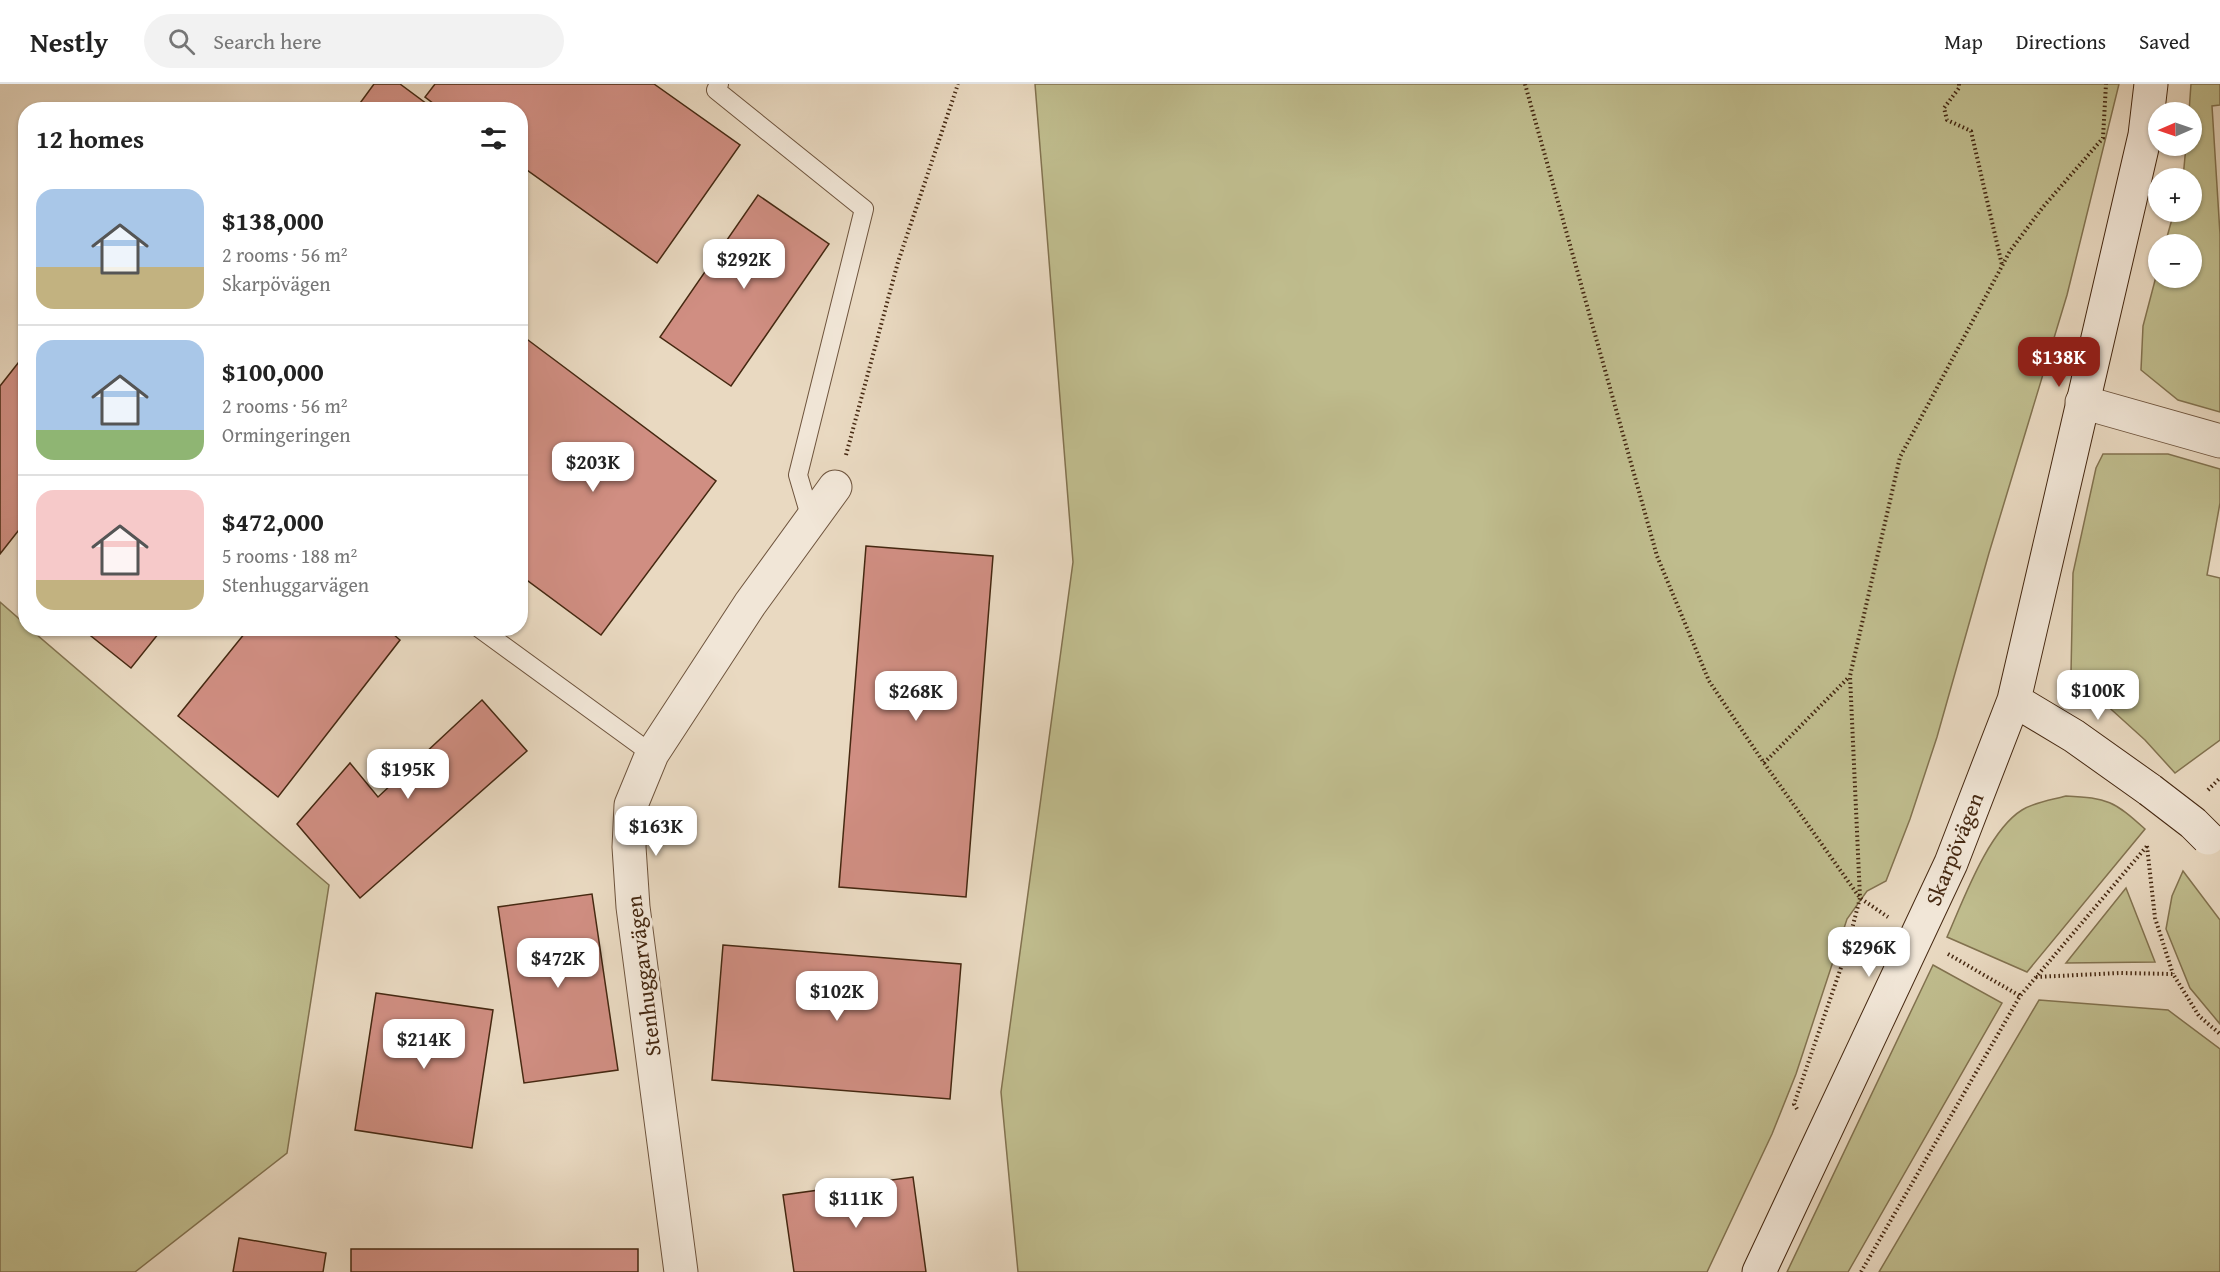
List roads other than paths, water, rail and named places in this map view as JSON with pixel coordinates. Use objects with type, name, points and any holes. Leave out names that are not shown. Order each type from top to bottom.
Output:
[{"type":"street","name":"Skarpövägen","points":[[1758,1272],[1951,863],[2014,700],[2145,135],[2151,84]]},
{"type":"street","points":[[2082,402],[2220,441]]},
{"type":"street","name":"Stenhuggarvägen","points":[[681,1272],[633,907],[629,847],[631,805],[652,754],[750,604],[835,487]]},
{"type":"street","points":[[2014,700],[2074,736],[2150,790],[2193,823],[2214,844]]},
{"type":"lane","points":[[719,84],[716,90],[864,209],[798,475],[811,519]]},
{"type":"lane","points":[[490,636],[652,754]]}]
